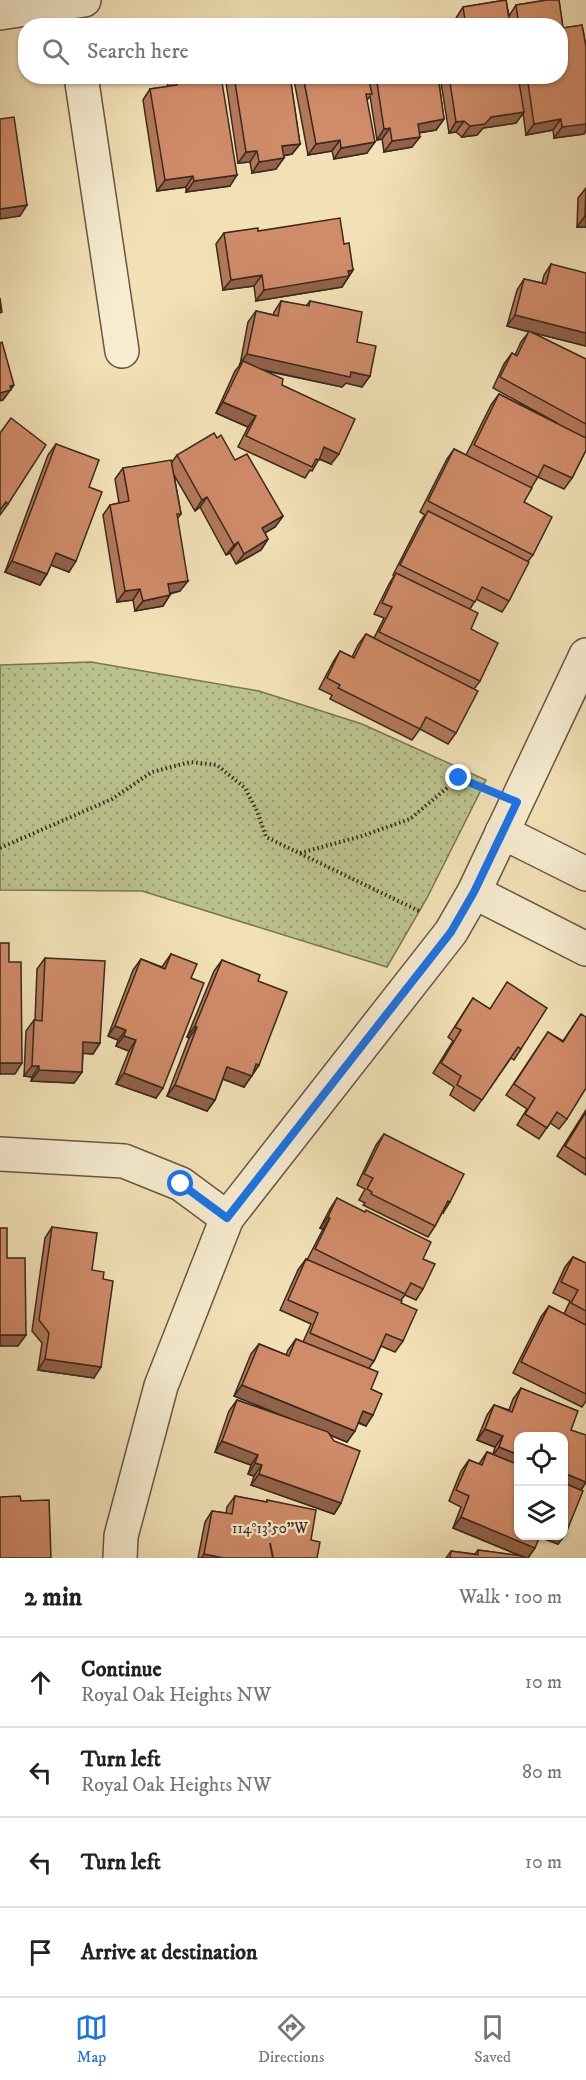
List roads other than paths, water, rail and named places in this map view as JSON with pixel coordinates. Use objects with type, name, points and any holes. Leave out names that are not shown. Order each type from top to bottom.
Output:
[{"type":"street","points":[[0,13],[76,9]]},
{"type":"street","points":[[82,84],[122,351]]},
{"type":"street","points":[[120,1558],[122,1536],[161,1386],[227,1218],[451,932],[474,892],[586,655]]},
{"type":"street","points":[[502,832],[586,874]]},
{"type":"street","points":[[474,892],[586,949]]},
{"type":"street","points":[[0,1154],[124,1161],[181,1184],[227,1218]]}]
